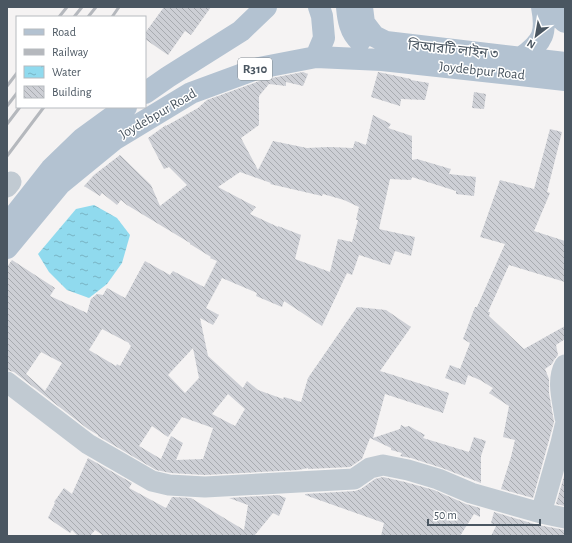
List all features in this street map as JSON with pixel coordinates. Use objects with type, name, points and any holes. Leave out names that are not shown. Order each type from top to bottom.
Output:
[{"type":"main road","name":"Joydebpur Road","points":[[146,92],[241,31],[266,7]]},
{"type":"main road","points":[[316,57],[324,38],[322,16],[319,7]]},
{"type":"main road","points":[[347,7],[349,25],[356,37],[382,60]]},
{"type":"main road","name":"বিআরটি লাইন ৩","points":[[362,7],[364,23],[374,36],[386,42],[565,63]]},
{"type":"main road","points":[[522,57],[534,48],[542,36],[544,24],[542,7]]},
{"type":"main road","points":[[548,7],[565,22]]},
{"type":"main road","name":"Joydebpur Road","points":[[7,248],[60,184],[116,139],[191,93],[259,68],[316,57],[382,60],[565,80]]},
{"type":"main road","name":"Joydebpur Road","points":[[7,225],[51,169],[82,140],[125,108]]},
{"type":"street","points":[[565,365],[562,370],[560,385],[565,418]]},
{"type":"street","points":[[7,382],[88,444],[158,483],[205,487],[354,479],[370,468],[383,465],[416,472],[472,493],[541,513],[565,518]]},
{"type":"street","points":[[541,513],[565,426]]},
{"type":"water","points":[[94,205],[117,218],[130,235],[122,263],[107,284],[89,298],[67,290],[49,272],[38,254],[76,209]]},
{"type":"building","points":[[164,7],[211,7],[191,35],[185,31],[168,55],[146,40],[146,32]]},
{"type":"building","points":[[303,72],[308,74],[303,86],[286,82],[286,86],[269,84],[259,96],[259,125],[241,138],[258,170],[273,141],[307,148],[353,148],[355,141],[366,145],[373,115],[391,124],[388,128],[412,136],[412,160],[417,159],[451,169],[449,174],[476,177],[474,196],[456,194],[456,191],[412,177],[411,180],[390,179],[379,229],[415,237],[411,256],[395,251],[390,265],[359,255],[352,275],[347,273],[322,326],[284,301],[282,307],[256,296],[257,293],[222,278],[206,308],[219,315],[213,325],[200,318],[208,356],[243,388],[247,381],[258,390],[283,399],[284,397],[301,402],[308,378],[357,307],[386,310],[411,327],[380,371],[449,393],[443,413],[385,394],[373,438],[400,429],[401,425],[405,427],[409,426],[425,435],[423,438],[469,452],[474,437],[486,441],[481,456],[481,483],[442,468],[400,456],[402,453],[391,450],[391,448],[370,438],[362,459],[350,467],[308,468],[298,470],[205,475],[171,473],[156,470],[98,436],[14,372],[7,370],[7,267],[12,260],[55,288],[50,296],[87,313],[91,299],[97,294],[103,295],[107,288],[125,298],[145,261],[170,275],[173,271],[204,287],[217,261],[210,258],[211,257],[190,243],[121,200],[117,205],[102,193],[100,196],[84,186],[94,175],[120,155],[151,185],[160,206],[187,185],[169,167],[164,169],[148,138],[166,125],[198,108],[207,100],[262,80]],"holes":[[[240,172],[271,183],[270,184],[322,196],[323,194],[344,200],[359,207],[356,220],[358,220],[352,242],[338,239],[330,272],[295,259],[301,235],[278,227],[250,214],[256,207],[218,187]],[[102,329],[129,343],[131,346],[120,366],[117,364],[116,366],[89,350]],[[193,348],[199,378],[185,393],[168,375]],[[41,352],[62,363],[45,391],[26,374]],[[228,394],[245,409],[235,426],[212,414]],[[182,417],[213,428],[203,459],[176,460],[183,443],[171,436],[161,459],[139,446],[152,426],[168,437]]]},
{"type":"building","points":[[378,72],[429,83],[425,100],[401,99],[400,106],[371,97]]},
{"type":"building","points":[[474,92],[486,94],[484,109],[472,108]]},
{"type":"building","points":[[550,129],[562,132],[547,192],[550,193],[534,231],[565,241],[565,282],[509,265],[488,312],[490,312],[489,316],[524,349],[565,326],[565,339],[556,345],[558,355],[552,364],[545,369],[549,379],[549,393],[554,422],[533,498],[501,489],[515,440],[503,437],[509,406],[489,393],[493,388],[480,380],[468,375],[465,385],[445,378],[450,365],[460,369],[470,343],[463,339],[475,307],[477,307],[505,244],[480,237],[500,180],[534,189]]},
{"type":"building","points":[[88,458],[132,483],[129,488],[166,508],[172,497],[191,498],[244,530],[248,505],[229,498],[278,495],[286,498],[279,516],[273,513],[254,536],[104,536],[95,530],[90,536],[78,536],[72,530],[70,533],[48,518],[55,503],[54,502],[64,488],[72,494]]},
{"type":"building","points":[[565,473],[565,506],[556,504]]},
{"type":"building","points":[[383,477],[434,490],[466,504],[480,508],[480,517],[474,514],[460,536],[381,536],[384,523],[305,495],[355,491],[361,489],[375,479]]},
{"type":"building","points":[[494,512],[538,525],[565,530],[565,536],[491,536],[496,526],[491,523]]},
{"type":"railway","points":[[60,16],[67,7]]},
{"type":"railway","points":[[75,16],[82,7]]},
{"type":"railway","points":[[89,16],[96,7]]},
{"type":"railway","points":[[113,16],[119,7]]},
{"type":"railway","points":[[7,86],[16,74]]},
{"type":"railway","points":[[7,106],[16,94]]},
{"type":"railway","points":[[7,124],[19,108]]},
{"type":"railway","points":[[7,156],[43,108]]}]
